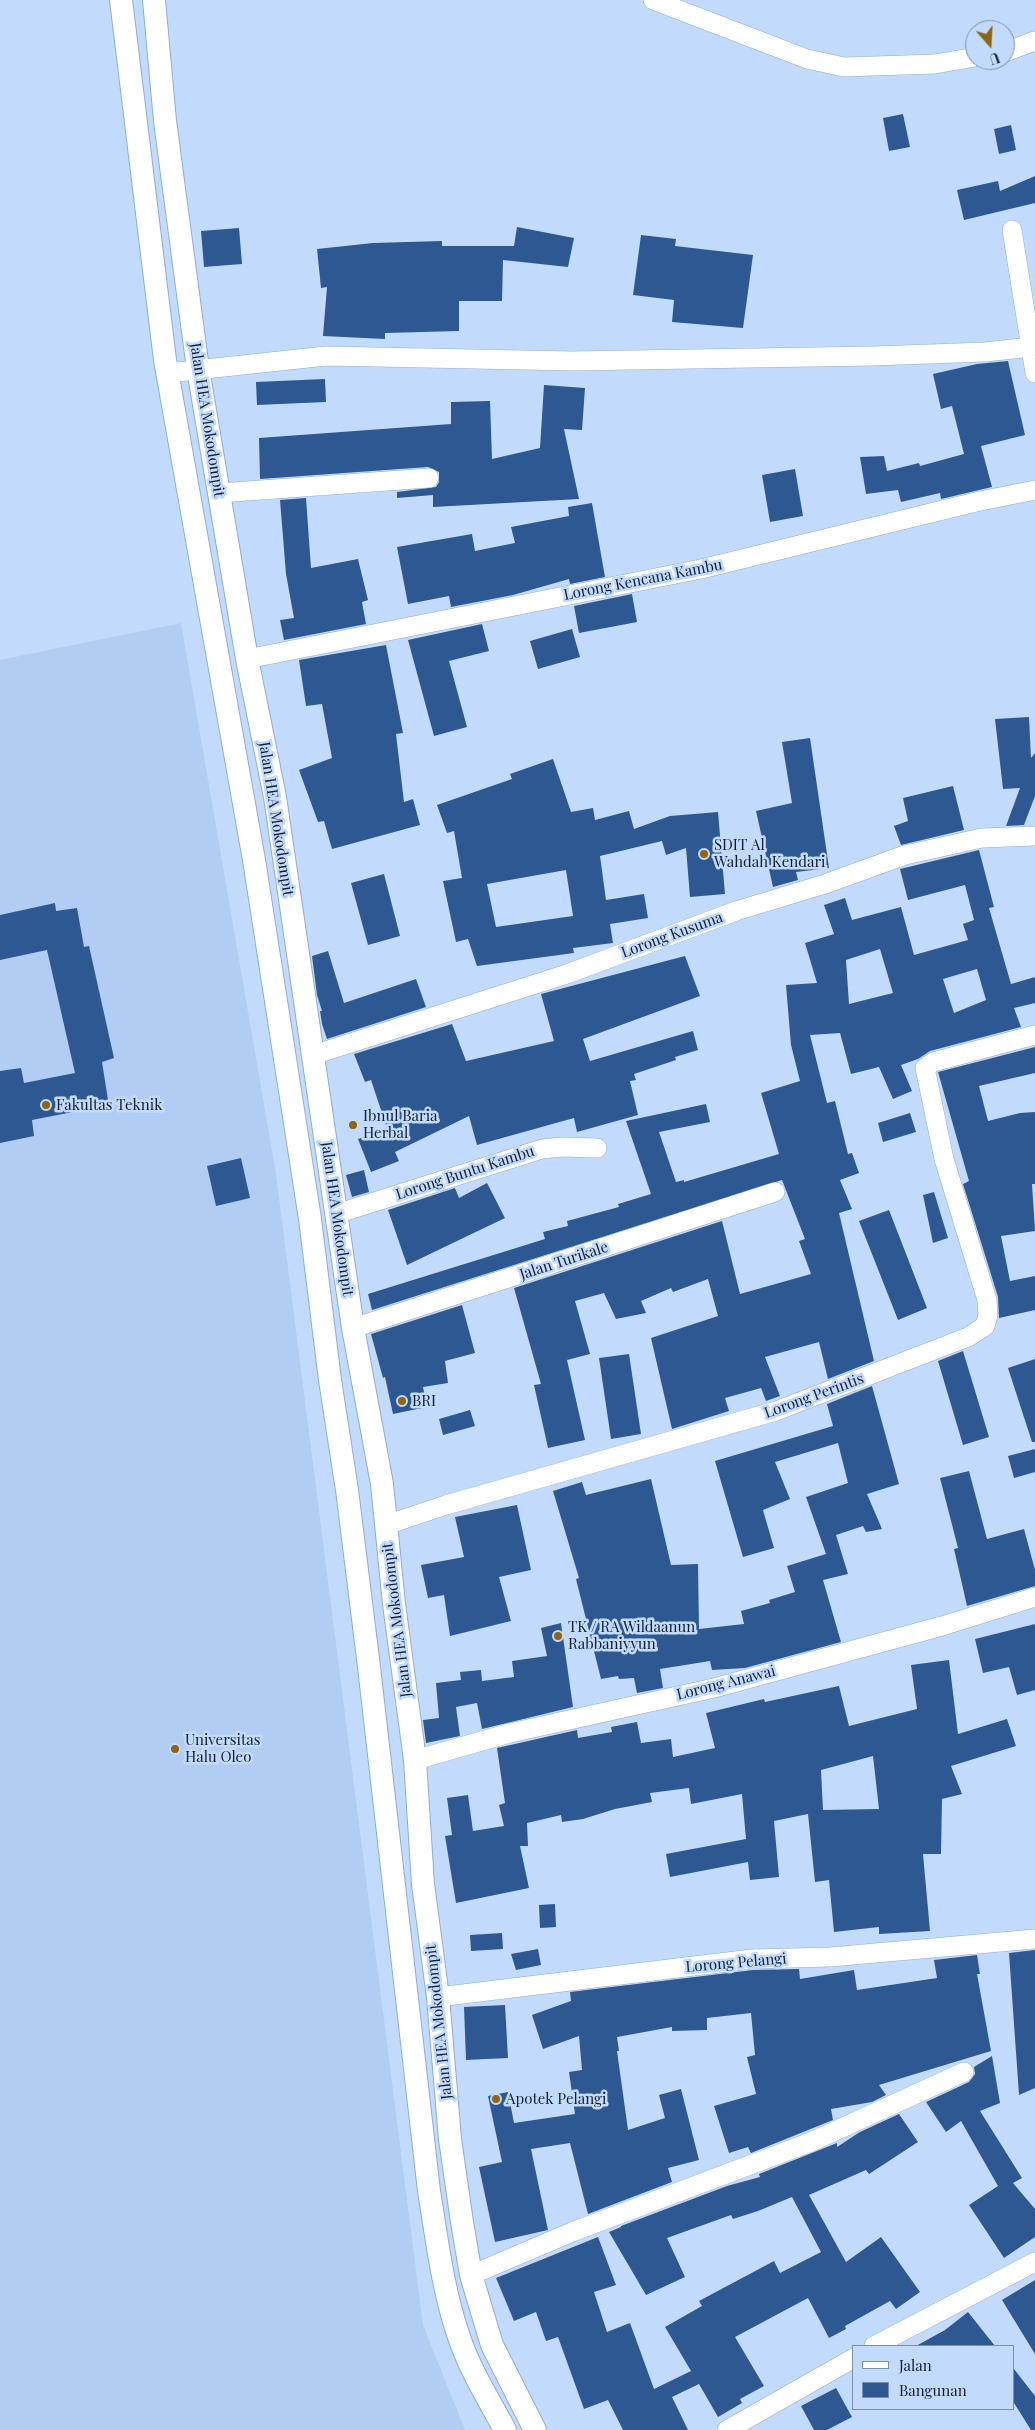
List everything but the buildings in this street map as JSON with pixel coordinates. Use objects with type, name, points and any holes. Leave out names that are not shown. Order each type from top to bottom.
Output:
[{"type":"street","name":"Jalan HEA Mokodompit","points":[[121,0],[168,373],[254,860],[310,1219],[362,1609],[428,2191],[445,2282],[459,2337],[475,2375],[505,2430]]},
{"type":"street","name":"Jalan HEA Mokodompit","points":[[154,0],[165,121],[198,369],[248,659],[275,797],[353,1328],[382,1484],[394,1604],[415,1760],[423,1884],[438,1997],[450,2138],[471,2275],[492,2344],[535,2430]]},
{"type":"street","points":[[653,0],[807,59],[844,67],[935,64],[965,59]]},
{"type":"street","points":[[1015,49],[1035,42]]},
{"type":"street","points":[[1012,230],[1035,373]]},
{"type":"street","points":[[168,373],[326,356],[591,361],[873,356],[985,352],[1031,347]]},
{"type":"street","points":[[219,493],[429,478]]},
{"type":"street","name":"Lorong Kencana Kambu","points":[[248,659],[701,569],[970,503],[1035,490]]},
{"type":"street","name":"Lorong Kusuma","points":[[313,1055],[567,974],[736,911],[825,884],[905,855],[982,838],[1035,836]]},
{"type":"street","points":[[265,934],[294,928]]},
{"type":"street","name":"Lorong Perintis","points":[[386,1525],[446,1505],[776,1411],[968,1337],[985,1326],[988,1315],[987,1300],[944,1159],[924,1073],[925,1068],[932,1062],[1035,1035]]},
{"type":"street","name":"Lorong Buntu Kambu","points":[[336,1214],[542,1149],[562,1147],[597,1148]]},
{"type":"street","name":"Jalan Turikale","points":[[353,1328],[775,1192]]},
{"type":"street","name":"Lorong Anawai","points":[[415,1760],[510,1733],[714,1688],[942,1626],[1035,1597]]},
{"type":"street","points":[[362,1609],[394,1604]]},
{"type":"street","name":"Lorong Pelangi","points":[[438,1997],[752,1959],[830,1957],[1035,1939]]},
{"type":"street","points":[[412,2055],[444,2055]]},
{"type":"street","points":[[471,2275],[581,2228],[811,2142],[964,2072]]},
{"type":"street","points":[[876,2345],[1035,2262]]},
{"type":"street","points":[[727,2430],[852,2359]]},
{"type":"shaded area","name":"Universitas Halu Oleo","points":[[181,623],[276,1174],[423,2325],[465,2430],[0,2430],[0,660]]},
{"type":"place","name":"SDIT Al Wahdah Kendari","points":[[704,854]]},
{"type":"place","name":"Fakultas Teknik","points":[[46,1105]]},
{"type":"place","name":"Ibnul Baria Herbal","points":[[353,1125]]},
{"type":"place","name":"BRI","points":[[402,1401]]},
{"type":"place","name":"TK / RA Wildaanun Rabbaniyyun","points":[[558,1636]]},
{"type":"place","name":"Universitas Halu Oleo","points":[[175,1749]]},
{"type":"place","name":"Apotek Pelangi","points":[[496,2099]]}]
